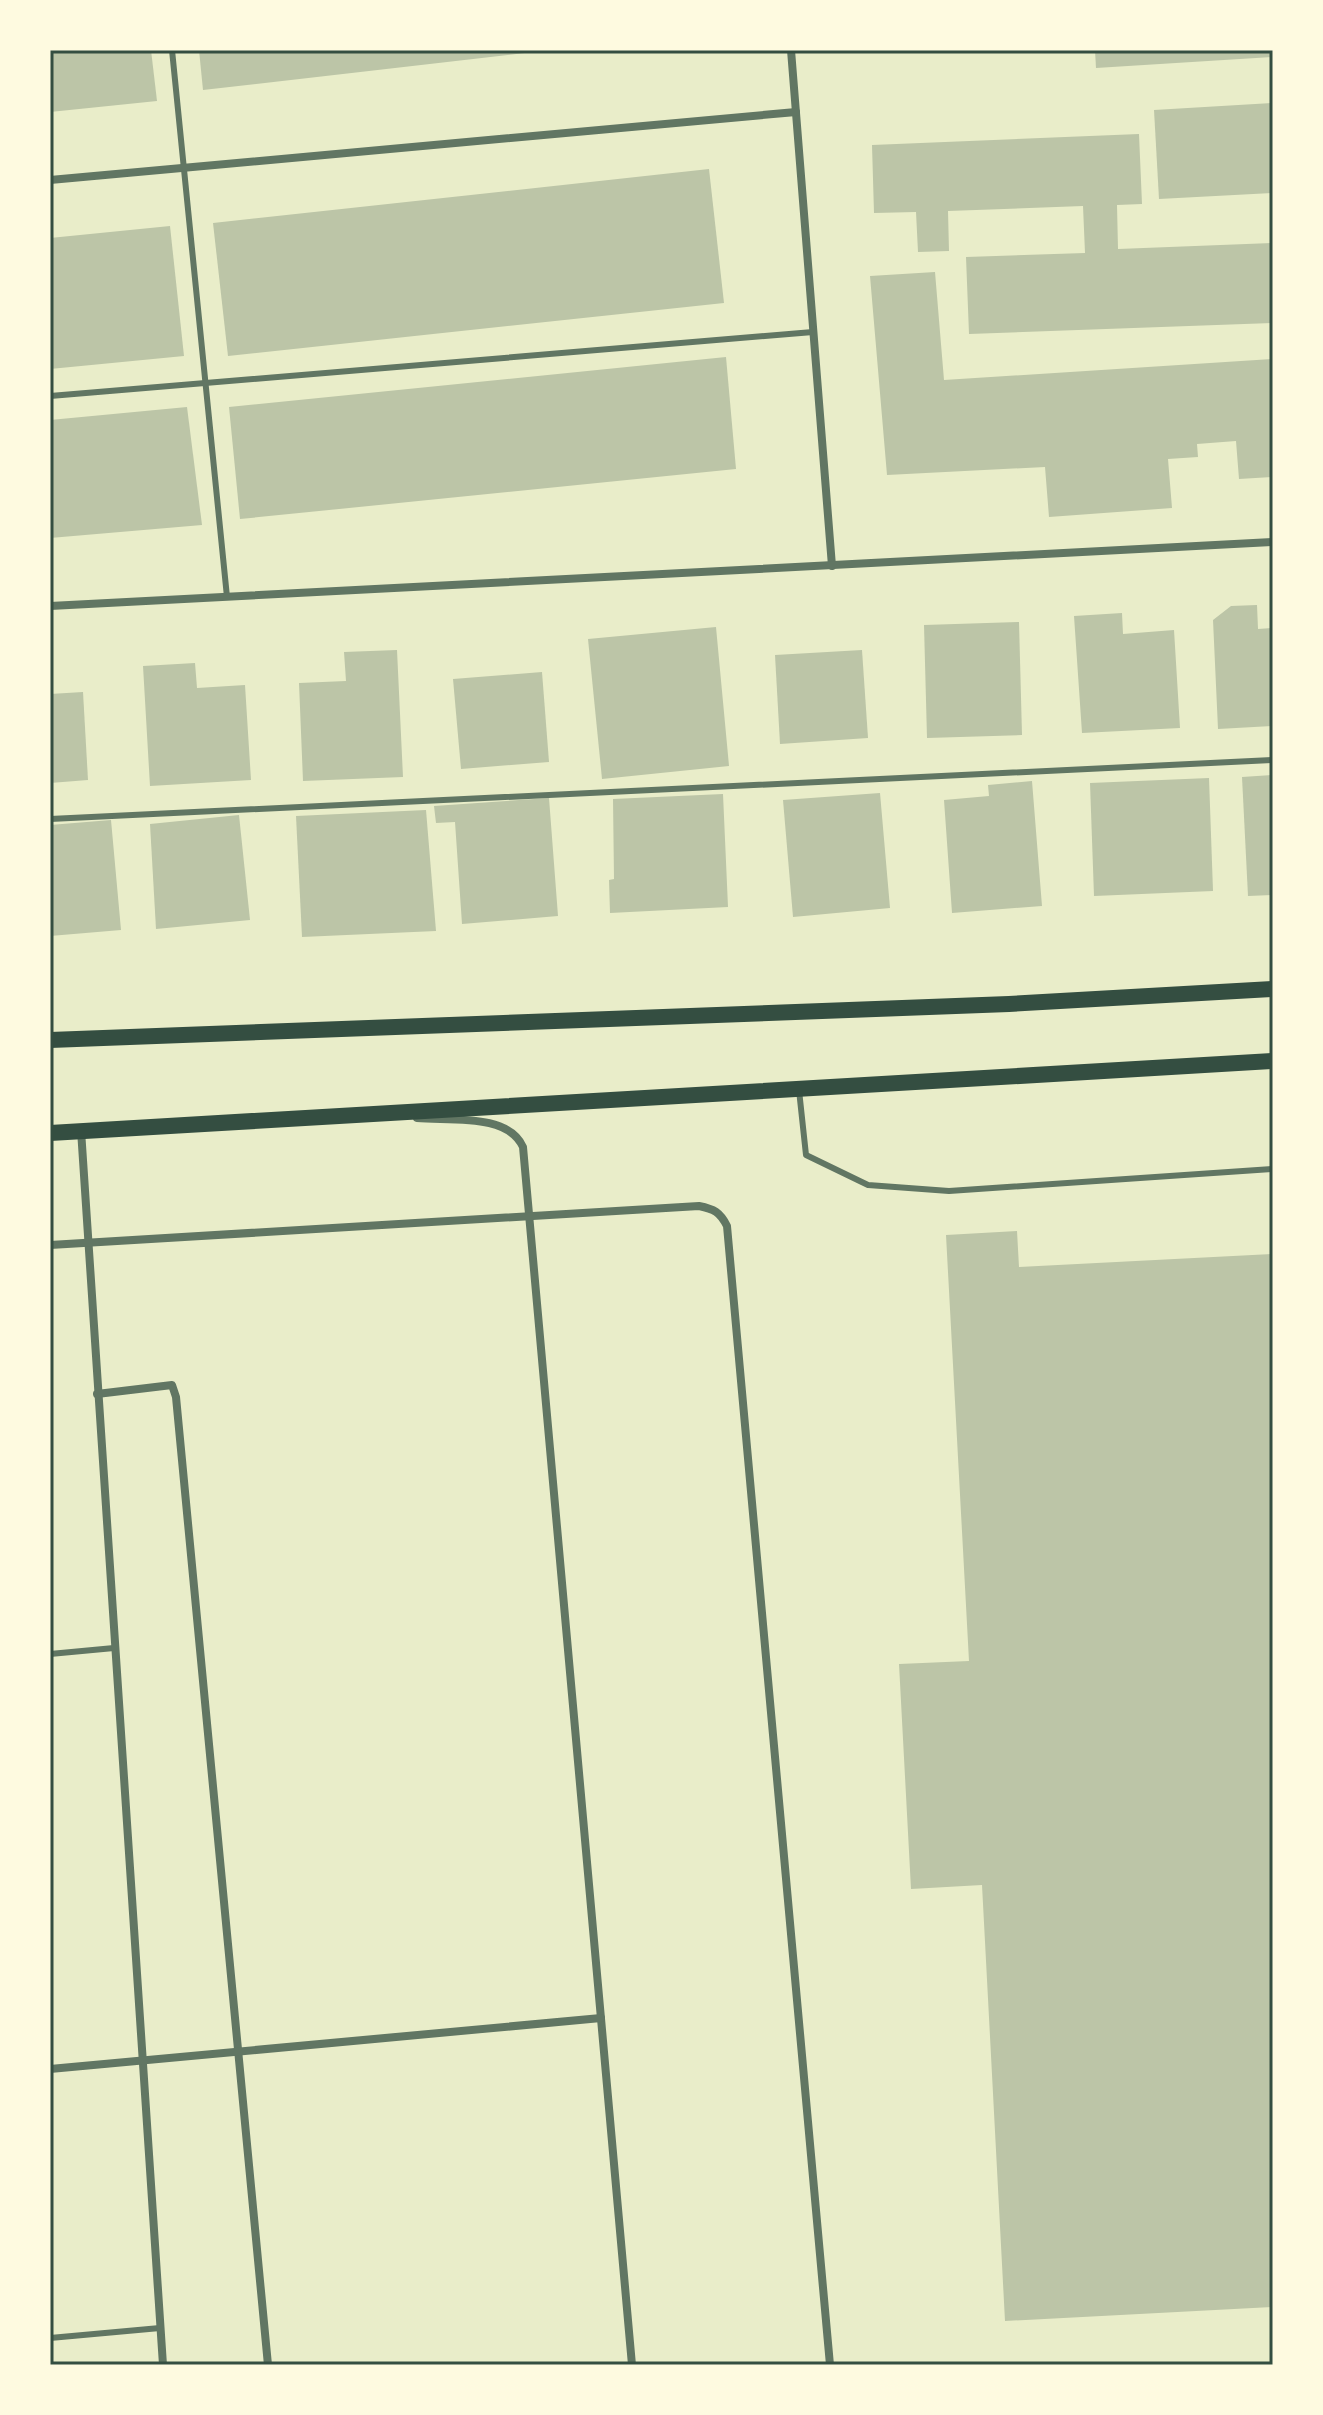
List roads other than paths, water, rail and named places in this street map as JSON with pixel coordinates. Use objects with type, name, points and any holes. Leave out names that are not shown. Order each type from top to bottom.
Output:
[{"type":"main road","points":[[50,1040],[1009,1004],[1273,989]]},
{"type":"main road","points":[[50,1133],[1273,1061]]},
{"type":"street","points":[[791,50],[832,566]]},
{"type":"street","points":[[50,180],[796,112]]},
{"type":"street","points":[[50,606],[1273,542]]},
{"type":"street","points":[[366,1114],[499,1125],[518,1136],[523,1147],[632,2365]]},
{"type":"street","points":[[81,1130],[163,2365]]},
{"type":"street","points":[[50,1245],[699,1206],[714,1208],[727,1226],[830,2365]]},
{"type":"street","points":[[97,1394],[172,1385],[176,1397],[268,2365]]},
{"type":"street","points":[[50,2069],[601,2018]]},
{"type":"lane","points":[[172,50],[227,597]]},
{"type":"lane","points":[[50,396],[813,332]]},
{"type":"lane","points":[[50,819],[1273,760]]},
{"type":"lane","points":[[799,1090],[806,1155],[868,1185],[949,1191],[1273,1169]]},
{"type":"lane","points":[[50,1654],[114,1648]]},
{"type":"lane","points":[[50,2338],[160,2328]]}]
